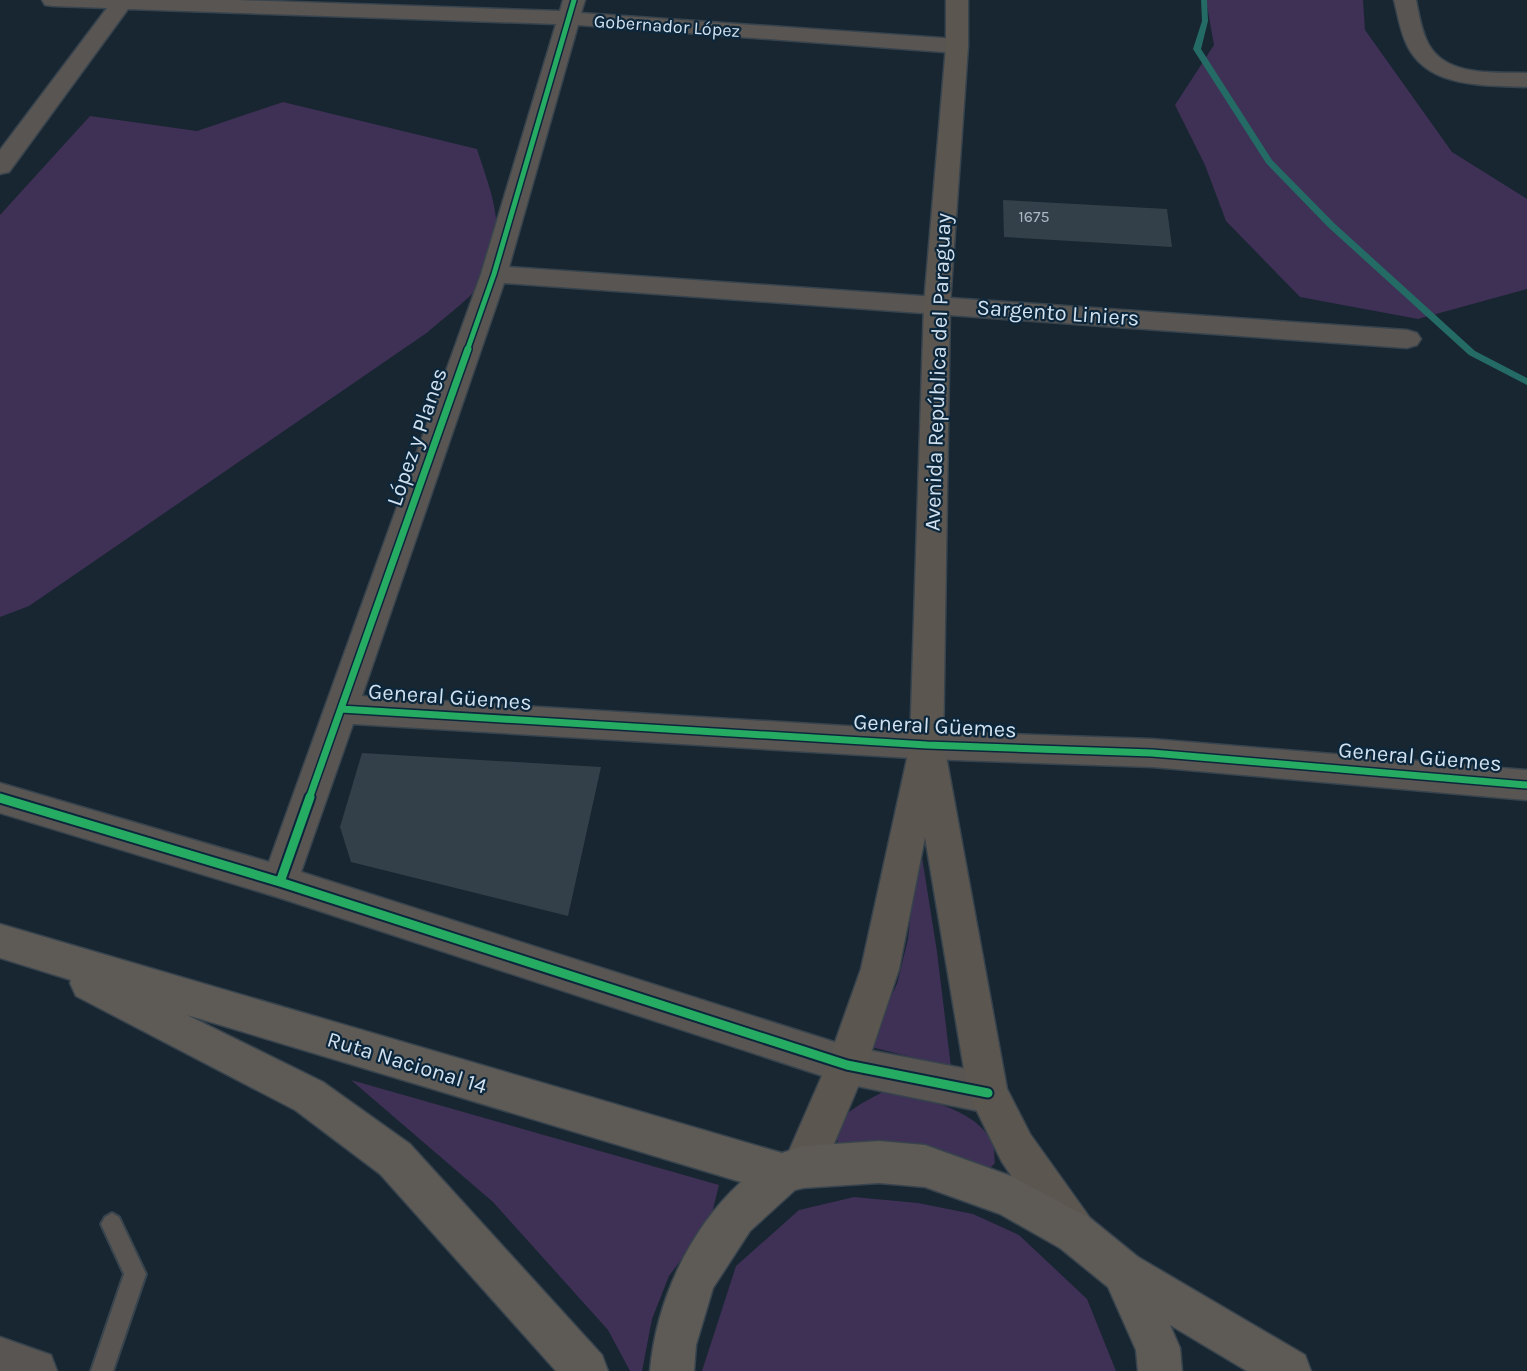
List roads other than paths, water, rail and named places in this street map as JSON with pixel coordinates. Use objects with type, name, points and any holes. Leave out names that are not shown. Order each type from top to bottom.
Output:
[{"type":"highway","name":"Ruta Nacional 14","points":[[16,946],[793,1171],[879,1162],[925,1166],[1011,1197],[1075,1233],[1123,1272],[1289,1371]]},
{"type":"highway","name":"Ruta Nacional 14","points":[[16,946],[309,1096],[395,1159],[586,1371]]},
{"type":"highway","points":[[672,1371],[674,1345],[695,1278],[735,1216],[793,1171]]},
{"type":"highway","name":"Ruta Nacional 14","points":[[1123,1272],[1158,1348],[1160,1371]]},
{"type":"main road","name":"Avenida República del Paraguay","points":[[793,1171],[848,1065],[880,969],[927,745],[937,303],[957,46],[957,0]]},
{"type":"main road","name":"Avenida República del Paraguay","points":[[927,745],[988,1093],[1016,1148],[1075,1233]]},
{"type":"street","name":"Gobernador López","points":[[53,0],[570,9],[957,46]]},
{"type":"street","points":[[1405,0],[1419,49],[1439,68],[1469,77],[1527,80]]},
{"type":"street","points":[[0,167],[123,2]]},
{"type":"street","name":"López y Planes","points":[[280,882],[494,274],[570,9]]},
{"type":"street","name":"Sargento Liniers","points":[[494,274],[937,303],[1407,339]]},
{"type":"street","name":"General Güemes","points":[[341,709],[927,745],[1152,753],[1527,784]]},
{"type":"street","points":[[0,798],[280,882],[848,1065],[988,1093]]},
{"type":"street","points":[[0,1359],[35,1371]]},
{"type":"lane","points":[[102,1371],[135,1274],[112,1224]]},
{"type":"waterway","points":[[1204,0],[1205,21],[1197,49],[1269,161],[1331,225],[1472,353],[1527,382]]}]
